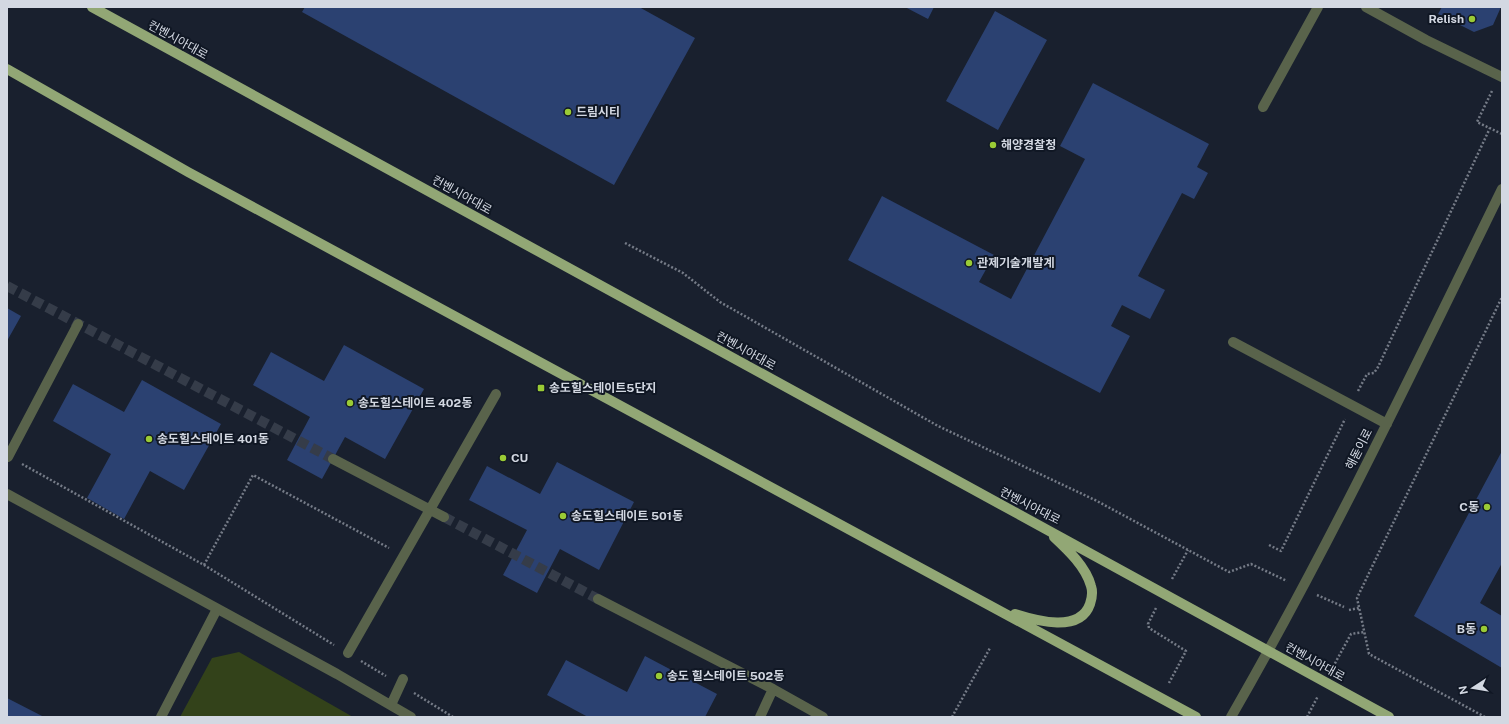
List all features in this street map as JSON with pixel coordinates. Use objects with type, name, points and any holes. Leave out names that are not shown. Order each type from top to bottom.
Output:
[{"type":"main road","name":"컨벤시아대로","points":[[92,7],[1388,717]]},
{"type":"main road","points":[[7,69],[188,172],[1196,717]]},
{"type":"main road","points":[[994,608],[1046,622],[1071,621],[1086,612],[1093,596],[1091,585],[1074,557],[1044,528]]},
{"type":"street","points":[[1263,107],[1318,7]]},
{"type":"street","points":[[1366,7],[1426,40],[1501,76]]},
{"type":"street","name":"해돋이로","points":[[1231,717],[1269,651],[1387,424],[1502,189]]},
{"type":"street","points":[[8,457],[78,324]]},
{"type":"street","points":[[1233,342],[1387,424]]},
{"type":"street","points":[[348,653],[496,394]]},
{"type":"street","points":[[333,459],[444,517]]},
{"type":"street","points":[[7,494],[411,717]]},
{"type":"street","points":[[598,599],[774,689],[823,717]]},
{"type":"street","points":[[161,717],[217,609]]},
{"type":"street","points":[[391,705],[401,682]]},
{"type":"street","points":[[760,717],[774,689]]},
{"type":"path","points":[[1501,76],[1477,122],[1502,134]]},
{"type":"path","points":[[1367,374],[1374,373],[1378,367],[1490,128]]},
{"type":"path","points":[[625,242],[683,273],[720,302],[938,426],[1095,500],[1229,572],[1251,564]]},
{"type":"path","points":[[1485,717],[1368,654],[1357,598],[1502,297]]},
{"type":"path","points":[[1269,546],[1281,551],[1338,432]]},
{"type":"path","points":[[8,457],[204,565],[348,653],[401,682],[453,717]]},
{"type":"path","points":[[204,565],[253,474],[404,556]]},
{"type":"path","points":[[1182,560],[1188,550]]},
{"type":"path","points":[[1349,610],[1359,608]]},
{"type":"path","points":[[1153,614],[1148,624],[1149,628],[1186,651],[1179,664]]},
{"type":"path","points":[[1350,634],[1364,632]]},
{"type":"path","points":[[952,717],[990,648]]},
{"type":"green space","points":[[239,652],[353,717],[180,717],[212,658]]},
{"type":"building","name":"드림시티","points":[[305,7],[639,7],[695,38],[614,185],[302,12]]},
{"type":"building","points":[[905,7],[934,7],[928,19]]},
{"type":"building","name":"Relish","points":[[1442,7],[1501,7],[1493,25],[1474,32],[1438,14]]},
{"type":"building","points":[[995,11],[1047,40],[998,130],[946,101]]},
{"type":"building","points":[[1093,83],[1209,144],[1197,167],[1208,173],[1194,199],[1182,193],[1138,276],[1165,290],[1150,319],[1122,305],[1111,326],[1130,336],[1100,393],[848,260],[882,196],[994,255],[979,282],[1011,299],[1085,159],[1060,146]]},
{"type":"building","points":[[7,308],[21,316],[7,341]]},
{"type":"building","name":"송도힐스테이트 402동","points":[[344,345],[424,389],[385,459],[345,437],[322,479],[287,460],[310,417],[253,385],[271,352],[324,381]]},
{"type":"building","name":"송도힐스테이트 401동","points":[[142,380],[221,424],[184,490],[150,471],[124,519],[87,498],[111,454],[53,421],[73,384],[124,412]]},
{"type":"building","name":"C동","points":[[1502,451],[1502,563],[1480,603],[1502,616],[1502,668],[1414,616]]},
{"type":"building","name":"송도힐스테이트 501동","points":[[557,462],[634,502],[599,570],[560,549],[537,593],[503,575],[527,530],[469,500],[487,466],[540,494]]},
{"type":"building","name":"송도 힐스테이트 502동","points":[[645,656],[717,694],[705,717],[588,717],[547,695],[566,660],[627,692]]},
{"type":"building","points":[[7,698],[44,717],[7,717]]},
{"type":"tunnel","points":[[7,286],[333,459]]},
{"type":"tunnel","points":[[444,517],[598,599]]},
{"type":"place","name":"Relish","points":[[1472,19]]},
{"type":"place","name":"드림시티","points":[[568,112]]},
{"type":"place","name":"해양경찰청","points":[[993,145]]},
{"type":"place","name":"관제기술개발계","points":[[969,263]]},
{"type":"place","name":"송도힐스테이트5단지","points":[[541,388]]},
{"type":"place","name":"송도힐스테이트 402동","points":[[350,403]]},
{"type":"place","name":"송도힐스테이트 401동","points":[[149,439]]},
{"type":"place","name":"CU","points":[[503,458]]},
{"type":"place","name":"C동","points":[[1487,507]]},
{"type":"place","name":"송도힐스테이트 501동","points":[[563,516]]},
{"type":"place","name":"B동","points":[[1484,629]]},
{"type":"place","name":"송도 힐스테이트 502동","points":[[659,676]]}]
